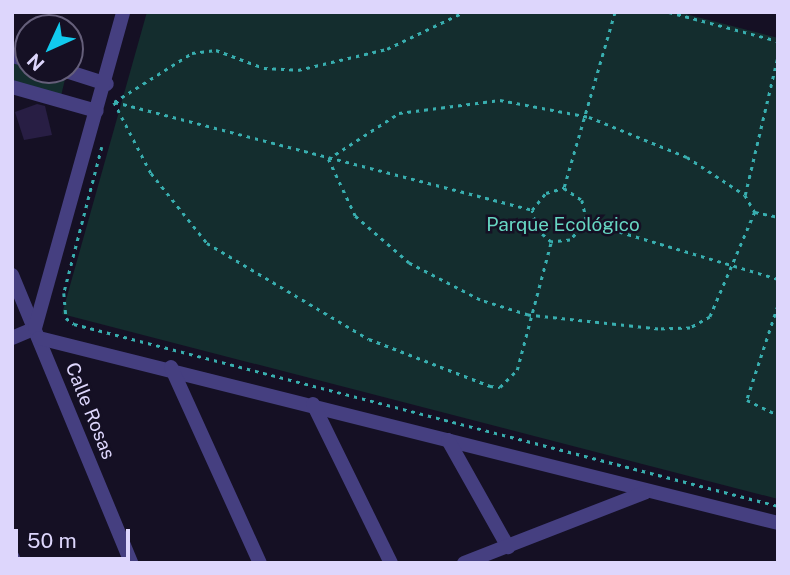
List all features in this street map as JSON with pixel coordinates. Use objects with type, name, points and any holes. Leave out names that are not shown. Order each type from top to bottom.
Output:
[{"type":"street","points":[[37,333],[106,107],[107,84],[123,12]]},
{"type":"street","points":[[84,77],[107,84]]},
{"type":"street","points":[[12,86],[106,107]]},
{"type":"street","name":"Calle Rosas","points":[[12,275],[131,563]]},
{"type":"street","points":[[12,338],[37,333],[646,492],[778,523]]},
{"type":"street","points":[[171,367],[260,563]]},
{"type":"street","points":[[313,404],[391,563]]},
{"type":"street","points":[[448,440],[508,547]]},
{"type":"street","points":[[464,563],[646,492]]},
{"type":"street","points":[[12,556],[15,563]]},
{"type":"path","points":[[106,107],[191,52],[216,50],[264,68],[298,70],[387,49],[464,12]]},
{"type":"path","points":[[564,188],[589,117],[615,12]]},
{"type":"path","points":[[669,12],[778,41]]},
{"type":"path","points":[[745,195],[778,55]]},
{"type":"path","points":[[328,159],[399,113],[446,104],[500,100],[589,117],[687,157],[745,195],[755,212],[778,217]]},
{"type":"path","points":[[106,107],[532,210]]},
{"type":"path","points":[[106,107],[151,173],[207,243],[369,339],[500,387],[517,370],[528,315],[551,242]]},
{"type":"path","points":[[104,140],[64,293],[66,318],[74,324],[778,506]]},
{"type":"path","points":[[328,159],[355,216],[382,244],[480,300],[528,315],[690,328],[710,317],[737,263],[755,212]]},
{"type":"path","points":[[532,210],[546,193],[564,188],[582,200],[587,222]]},
{"type":"path","points":[[532,210],[536,229],[551,242],[570,240],[587,222]]},
{"type":"path","points":[[587,222],[737,263],[778,279]]},
{"type":"path","points":[[778,306],[747,400],[778,415]]},
{"type":"green space","name":"Parque Ecológico","points":[[147,12],[678,12],[778,38],[778,499],[62,314]]},
{"type":"green space","points":[[12,56],[14,84],[64,84],[60,100],[12,87]]},
{"type":"building","points":[[37,104],[45,106],[52,135],[24,140],[15,112]]}]
